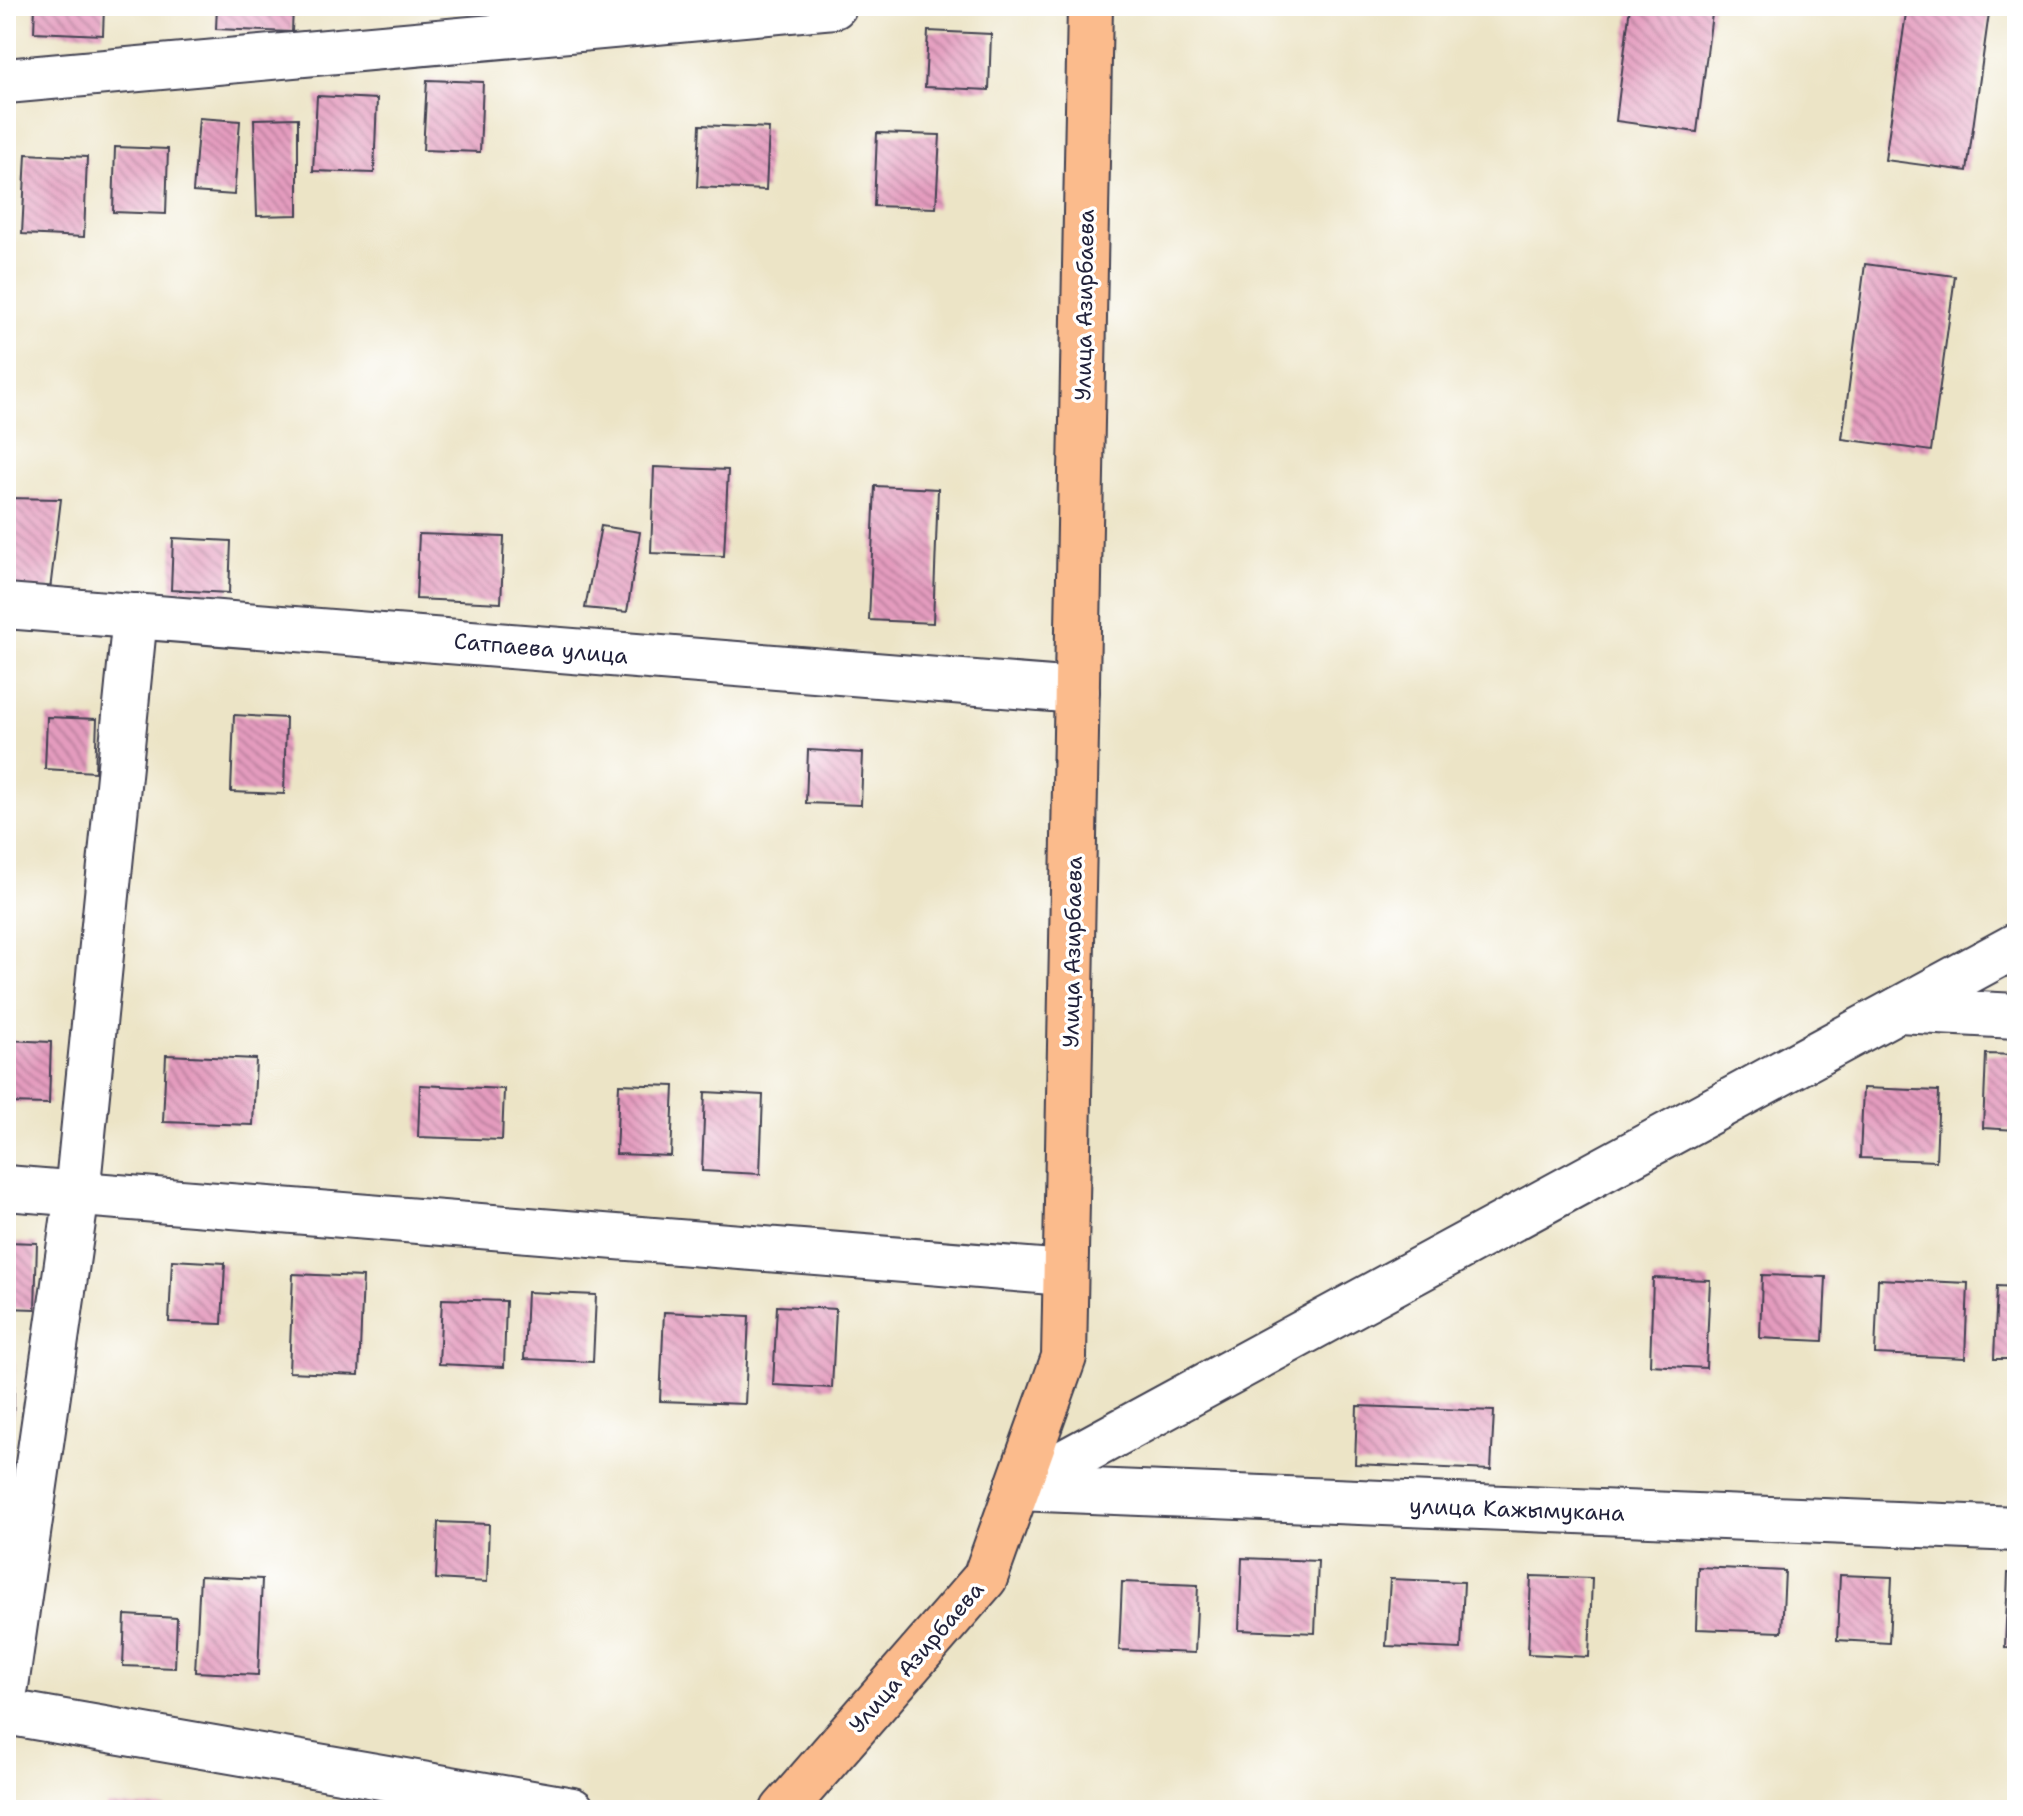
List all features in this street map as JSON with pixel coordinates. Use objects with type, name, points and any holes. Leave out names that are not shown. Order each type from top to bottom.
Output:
[{"type":"main road","name":"Улица Азирбаева","points":[[783,1810],[985,1578],[1064,1357],[1090,6]]},
{"type":"street","points":[[6,81],[834,6]]},
{"type":"street","name":"Сатпаева улица","points":[[6,606],[1077,691]]},
{"type":"street","points":[[6,1686],[77,1194],[135,616]]},
{"type":"street","points":[[1017,1488],[2017,945]]},
{"type":"street","points":[[1898,1010],[2017,1016]]},
{"type":"street","points":[[6,1188],[1065,1273]]},
{"type":"street","name":"улица Кажымукана","points":[[1017,1488],[2017,1529]]},
{"type":"street","points":[[6,1712],[572,1810]]},
{"type":"building","points":[[35,6],[104,6],[103,35],[34,32]]},
{"type":"building","points":[[217,6],[293,6],[292,32],[216,29]]},
{"type":"building","points":[[1630,6],[1713,6],[1697,132],[1616,121]]},
{"type":"building","points":[[1907,6],[1990,6],[1967,171],[1885,160]]},
{"type":"building","points":[[928,31],[991,34],[989,90],[925,87]]},
{"type":"building","points":[[427,80],[483,82],[480,152],[423,150]]},
{"type":"building","points":[[317,96],[377,99],[374,173],[313,171]]},
{"type":"building","points":[[199,118],[240,121],[234,195],[193,192]]},
{"type":"building","points":[[298,118],[298,215],[257,216],[254,119]]},
{"type":"building","points":[[700,125],[769,128],[766,190],[697,187]]},
{"type":"building","points":[[877,133],[940,135],[936,208],[874,206]]},
{"type":"building","points":[[115,147],[168,149],[166,214],[113,212]]},
{"type":"building","points":[[26,154],[87,157],[84,237],[22,234]]},
{"type":"building","points":[[1865,264],[1955,276],[1931,451],[1842,439]]},
{"type":"building","points":[[654,467],[728,470],[724,556],[651,553]]},
{"type":"building","points":[[875,486],[938,489],[933,623],[869,620]]},
{"type":"building","points":[[6,498],[61,499],[50,590],[6,587]]},
{"type":"building","points":[[601,526],[640,532],[627,612],[585,608]]},
{"type":"building","points":[[419,534],[504,537],[501,603],[416,599]]},
{"type":"building","points":[[173,538],[231,541],[229,593],[171,590]]},
{"type":"building","points":[[234,715],[286,718],[284,794],[231,792]]},
{"type":"building","points":[[47,717],[97,719],[95,772],[45,769]]},
{"type":"building","points":[[808,750],[863,753],[861,805],[806,803]]},
{"type":"building","points":[[6,1040],[51,1042],[49,1104],[6,1103]]},
{"type":"building","points":[[1986,1054],[2017,1055],[2017,1130],[1983,1128]]},
{"type":"building","points":[[166,1055],[256,1059],[253,1125],[163,1122]]},
{"type":"building","points":[[619,1084],[674,1086],[671,1156],[616,1154]]},
{"type":"building","points":[[420,1085],[504,1089],[502,1140],[418,1137]]},
{"type":"building","points":[[1863,1088],[1939,1091],[1936,1161],[1860,1158]]},
{"type":"building","points":[[705,1092],[763,1095],[760,1174],[702,1171]]},
{"type":"building","points":[[6,1242],[37,1243],[35,1309],[6,1308]]},
{"type":"building","points":[[172,1260],[225,1263],[222,1324],[169,1322]]},
{"type":"building","points":[[293,1274],[363,1277],[359,1375],[289,1372]]},
{"type":"building","points":[[1762,1275],[1826,1277],[1823,1341],[1760,1338]]},
{"type":"building","points":[[1653,1278],[1710,1280],[1706,1368],[1650,1365]]},
{"type":"building","points":[[1878,1279],[1968,1283],[1965,1358],[1875,1354]]},
{"type":"building","points":[[1997,1286],[2017,1287],[2017,1359],[1994,1359]]},
{"type":"building","points":[[527,1292],[596,1295],[593,1362],[524,1359]]},
{"type":"building","points":[[442,1299],[506,1301],[504,1367],[439,1364]]},
{"type":"building","points":[[777,1306],[836,1309],[832,1388],[773,1385]]},
{"type":"building","points":[[664,1312],[749,1316],[745,1404],[660,1401]]},
{"type":"building","points":[[6,1362],[15,1362],[13,1421],[6,1421]]},
{"type":"building","points":[[1357,1406],[1494,1411],[1491,1470],[1355,1464]]},
{"type":"building","points":[[438,1522],[489,1524],[487,1582],[436,1579]]},
{"type":"building","points":[[1242,1558],[1318,1561],[1315,1633],[1239,1630]]},
{"type":"building","points":[[1698,1567],[1785,1571],[1782,1632],[1696,1629]]},
{"type":"building","points":[[2008,1573],[2017,1574],[2017,1648],[2005,1647]]},
{"type":"building","points":[[1840,1575],[1892,1577],[1889,1643],[1837,1640]]},
{"type":"building","points":[[200,1576],[262,1579],[258,1675],[195,1672]]},
{"type":"building","points":[[1531,1576],[1592,1578],[1589,1657],[1528,1654]]},
{"type":"building","points":[[1390,1579],[1464,1582],[1461,1649],[1386,1646]]},
{"type":"building","points":[[1122,1582],[1198,1585],[1195,1653],[1119,1650]]},
{"type":"building","points":[[125,1615],[177,1618],[175,1668],[123,1666]]},
{"type":"building","points":[[106,1805],[166,1807],[166,1810],[106,1810]]}]
